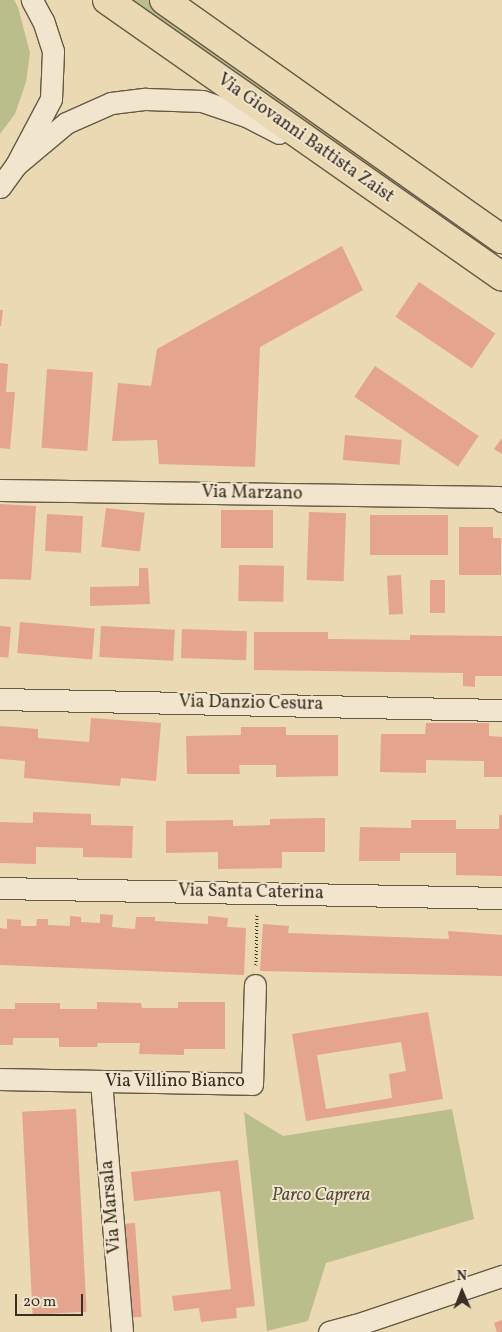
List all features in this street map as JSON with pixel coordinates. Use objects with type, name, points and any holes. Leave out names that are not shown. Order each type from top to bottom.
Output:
[{"type":"main road","name":"Via Giovanni Battista Zaist","points":[[107,0],[502,277]]},
{"type":"main road","name":"Via Giovanni Battista Zaist","points":[[164,0],[502,239]]},
{"type":"street","points":[[0,187],[16,165],[51,99],[53,52],[43,21],[32,0]]},
{"type":"street","points":[[16,165],[66,123],[111,102],[146,99],[202,101],[246,116],[336,160]]},
{"type":"street","name":"Via Marzano","points":[[0,490],[498,497],[502,501]]},
{"type":"street","name":"Via Danzio Cesura","points":[[0,699],[502,710]]},
{"type":"street","name":"Via Santa Caterina","points":[[0,888],[502,898]]},
{"type":"street","name":"Via Villino Bianco","points":[[0,1080],[252,1084],[255,985]]},
{"type":"street","name":"Via Marsala","points":[[102,1081],[122,1332]]},
{"type":"street","points":[[329,1332],[356,1325],[502,1276]]},
{"type":"path","points":[[255,985],[257,893]]},
{"type":"green space","points":[[0,0],[14,0],[18,7],[30,53],[26,82],[15,114],[0,134]]},
{"type":"green space","points":[[129,0],[158,0],[460,222],[456,227]]},
{"type":"green space","name":"Parco Caprera","points":[[452,1109],[474,1219],[326,1263],[308,1321],[267,1331],[244,1112],[283,1136]]},
{"type":"building","points":[[342,246],[363,290],[260,347],[255,467],[159,464],[157,440],[112,441],[118,383],[151,386],[157,349]]},
{"type":"building","points":[[419,282],[495,333],[472,368],[396,317]]},
{"type":"building","points":[[0,310],[3,310],[1,326],[0,326]]},
{"type":"building","points":[[0,363],[8,364],[6,392],[15,392],[10,449],[0,448]]},
{"type":"building","points":[[375,366],[479,436],[458,467],[354,397]]},
{"type":"building","points":[[47,369],[93,372],[87,451],[41,448]]},
{"type":"building","points":[[345,435],[402,440],[400,465],[343,460]]},
{"type":"building","points":[[502,438],[502,454],[494,449]]},
{"type":"building","points":[[0,504],[36,506],[31,580],[0,579]]},
{"type":"building","points":[[106,508],[145,513],[140,551],[101,547]]},
{"type":"building","points":[[221,510],[273,510],[273,548],[221,548]]},
{"type":"building","points":[[309,512],[346,513],[344,581],[307,580]]},
{"type":"building","points":[[47,514],[83,516],[81,553],[45,551]]},
{"type":"building","points":[[370,515],[448,515],[448,555],[370,555]]},
{"type":"building","points":[[459,527],[493,527],[493,538],[501,538],[501,575],[459,575]]},
{"type":"building","points":[[239,565],[284,566],[283,602],[238,601]]},
{"type":"building","points":[[139,568],[148,568],[150,604],[90,606],[90,587],[139,586]]},
{"type":"building","points":[[401,575],[403,614],[389,615],[387,576]]},
{"type":"building","points":[[430,580],[445,580],[445,613],[430,613]]},
{"type":"building","points":[[20,622],[95,629],[92,659],[17,653]]},
{"type":"building","points":[[0,626],[11,627],[8,658],[0,657]]},
{"type":"building","points":[[101,626],[175,630],[173,661],[99,657]]},
{"type":"building","points":[[182,629],[247,631],[246,660],[181,658]]},
{"type":"building","points":[[254,632],[328,632],[328,639],[410,640],[410,635],[502,636],[502,676],[475,676],[475,687],[463,686],[463,673],[254,670]]},
{"type":"building","points":[[91,718],[161,723],[156,781],[121,778],[120,786],[24,778],[25,761],[0,759],[0,726],[38,729],[38,738],[89,742]]},
{"type":"building","points":[[426,723],[489,723],[489,736],[502,737],[502,777],[484,777],[484,761],[426,760],[426,773],[380,772],[381,734],[425,734]]},
{"type":"building","points":[[241,727],[286,727],[286,735],[338,735],[338,776],[276,777],[276,765],[239,765],[240,774],[187,774],[186,736],[241,735]]},
{"type":"building","points":[[33,812],[91,814],[91,825],[133,826],[132,858],[83,857],[83,848],[36,847],[36,864],[0,863],[0,822],[33,823]]},
{"type":"building","points":[[499,815],[502,815],[502,876],[456,875],[456,853],[400,853],[400,861],[359,861],[360,827],[411,828],[411,820],[456,820],[456,829],[499,829]]},
{"type":"building","points":[[325,818],[325,852],[282,852],[282,868],[218,869],[218,852],[166,853],[166,821],[233,820],[233,826],[270,825],[270,819]]},
{"type":"building","points":[[100,914],[113,915],[112,927],[135,929],[136,917],[155,917],[155,921],[208,924],[208,916],[228,918],[227,927],[246,928],[244,975],[0,965],[0,928],[7,929],[7,919],[21,920],[21,926],[36,926],[37,919],[48,919],[48,925],[70,926],[70,916],[81,917],[81,922],[100,923]]},
{"type":"building","points":[[263,924],[289,926],[288,933],[449,939],[448,931],[502,935],[502,976],[260,971]]},
{"type":"building","points":[[97,1002],[141,1003],[142,1008],[178,1008],[178,1002],[225,1002],[225,1049],[184,1049],[184,1055],[139,1054],[140,1043],[98,1043],[97,1047],[59,1047],[59,1038],[13,1038],[13,1045],[0,1045],[0,1009],[15,1009],[15,1003],[60,1003],[60,1009],[97,1009]]},
{"type":"building","points":[[428,1012],[443,1099],[306,1121],[292,1034]],"holes":[[[401,1042],[406,1071],[389,1074],[392,1098],[326,1109],[317,1055]]]},
{"type":"building","points":[[76,1109],[87,1312],[33,1315],[22,1112]]},
{"type":"building","points":[[238,1160],[255,1306],[236,1308],[237,1318],[201,1322],[199,1308],[174,1311],[172,1296],[231,1289],[220,1191],[134,1201],[131,1172]]},
{"type":"building","points":[[135,1223],[142,1317],[125,1318],[118,1224]]},
{"type":"building","points":[[502,1320],[502,1332],[497,1332],[494,1323]]}]
